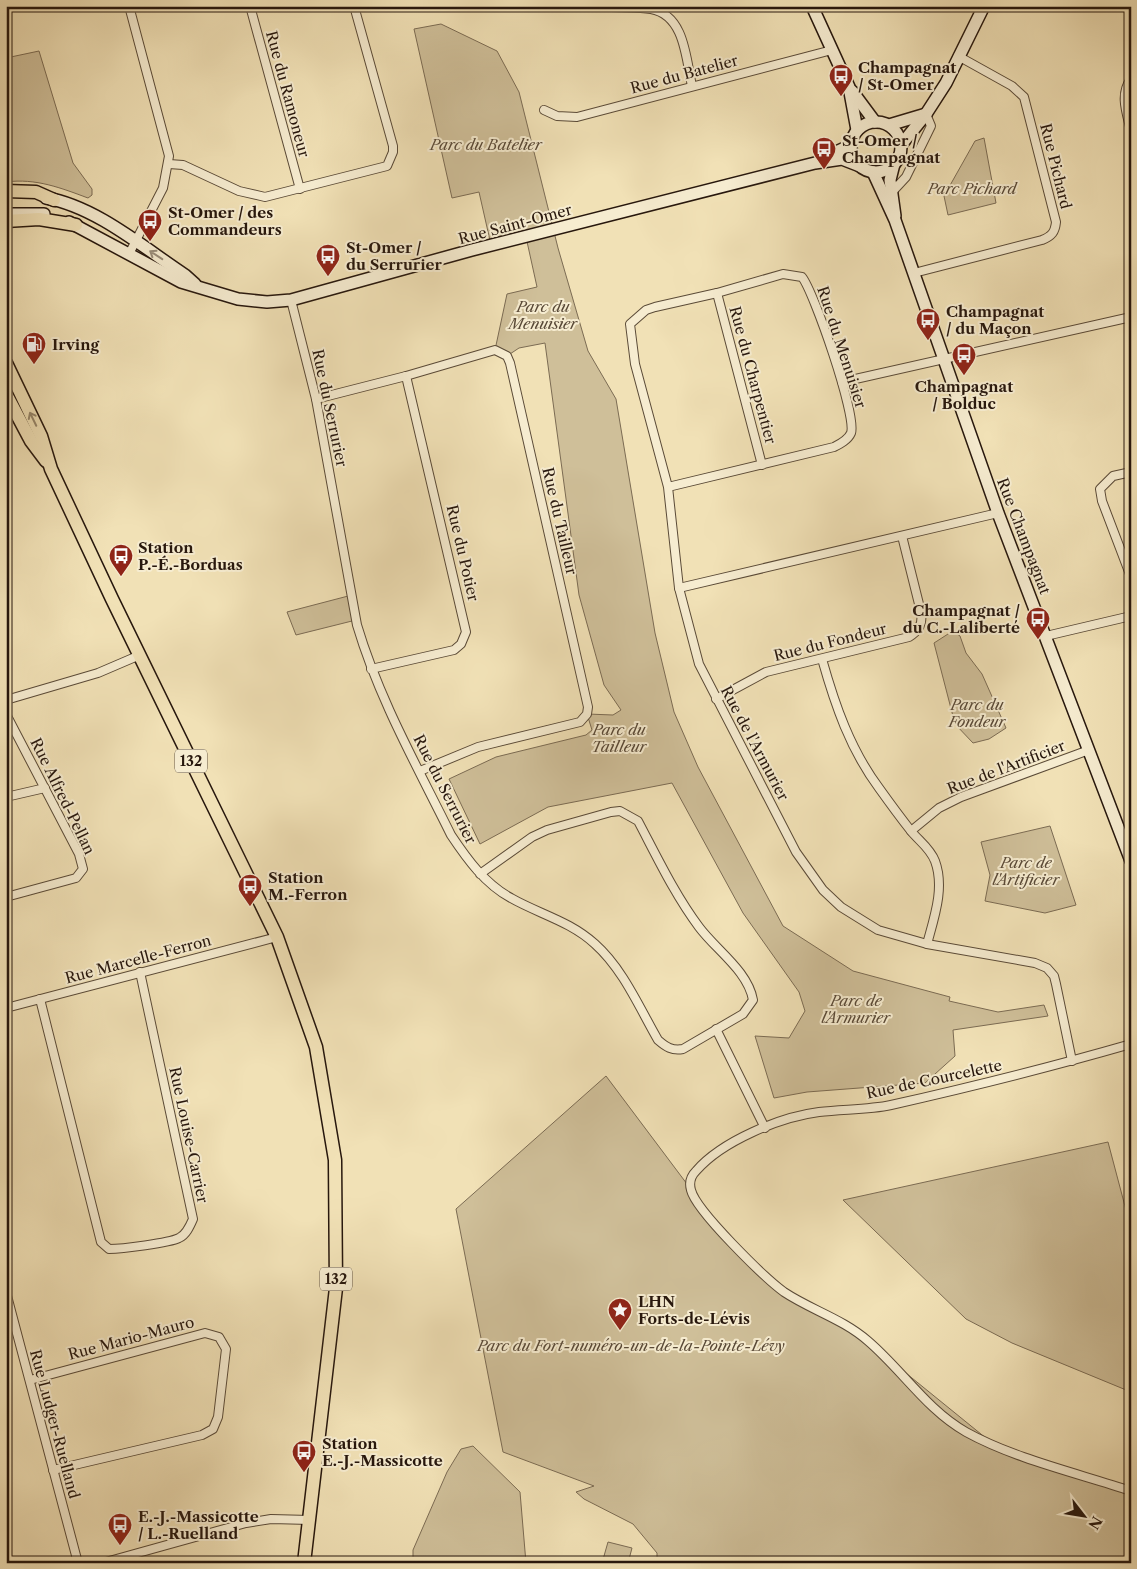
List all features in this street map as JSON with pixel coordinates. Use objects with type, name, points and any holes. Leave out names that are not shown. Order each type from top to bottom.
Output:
[{"type":"main road","points":[[6,191],[36,192],[54,200]]},
{"type":"main road","points":[[6,221],[39,220],[76,225]]},
{"type":"main road","name":"132","points":[[6,363],[41,436],[49,465],[277,937],[316,1047],[335,1160],[336,1288],[304,1563]]},
{"type":"main road","name":"132","points":[[6,394],[31,441],[49,465]]},
{"type":"street","points":[[129,6],[167,146],[169,164],[163,188],[130,254]]},
{"type":"street","name":"Rue du Ramoneur","points":[[250,6],[300,189]]},
{"type":"street","points":[[169,164],[183,165],[252,196],[265,197],[388,166],[393,152],[354,6]]},
{"type":"street","points":[[601,6],[651,9],[668,16],[679,32],[692,86]]},
{"type":"street","points":[[812,6],[849,87],[875,122]]},
{"type":"street","points":[[849,87],[858,130],[851,145],[852,153],[860,166],[873,172],[888,169],[898,158],[901,145],[926,114],[946,83],[984,6]]},
{"type":"street","name":"Rue du Batelier","points":[[544,110],[557,116],[578,117],[832,50]]},
{"type":"street","name":"Rue Pichard","points":[[914,273],[1042,240],[1051,236],[1055,230],[1056,222],[1024,97],[1012,86],[958,56]]},
{"type":"street","points":[[1131,79],[1124,88],[1131,131]]},
{"type":"street","points":[[889,125],[926,114]]},
{"type":"street","points":[[893,191],[906,176],[931,126],[926,114]]},
{"type":"street","points":[[858,130],[875,122],[889,125],[895,130],[901,145]]},
{"type":"street","name":"Rue Saint-Omer","points":[[815,163],[851,145]]},
{"type":"street","name":"Rue Saint-Omer","points":[[6,214],[44,214],[76,225],[181,282],[195,284],[238,299],[267,302],[291,300],[472,250],[815,163],[842,159],[860,166]]},
{"type":"street","name":"Rue Champagnat","points":[[894,164],[890,180],[893,191],[895,220]]},
{"type":"street","name":"Rue Champagnat","points":[[873,172],[895,220],[946,359],[998,513],[1131,861]]},
{"type":"street","name":"Rue Saint-Omer","points":[[6,197],[17,196],[54,200],[77,207],[136,242],[185,275],[195,284]]},
{"type":"street","name":"Rue du Menuisier","points":[[668,487],[834,447],[848,438],[852,424],[842,382],[814,299],[802,277],[783,274],[717,293],[646,310],[630,324],[635,364],[668,487],[679,588]]},
{"type":"street","name":"Rue du Charpentier","points":[[717,293],[762,465]]},
{"type":"street","name":"Rue du Serrurier","points":[[291,300],[316,399],[357,625],[371,669],[451,835],[480,874],[506,895],[565,923],[594,943],[610,958],[658,1040],[666,1047],[675,1050],[683,1049],[716,1029]]},
{"type":"street","points":[[842,382],[1131,317]]},
{"type":"street","name":"Rue du Tailleur","points":[[316,399],[406,376],[495,350],[507,356],[588,699],[587,714],[580,722],[478,747],[420,771]]},
{"type":"street","name":"Rue du Potier","points":[[371,669],[454,650],[461,644],[466,632],[406,376]]},
{"type":"street","points":[[1131,472],[1113,476],[1100,489],[1102,501],[1131,577]]},
{"type":"street","points":[[679,588],[998,513]]},
{"type":"street","name":"Rue du Fondeur","points":[[716,699],[766,672],[909,637],[920,627],[921,612],[902,536]]},
{"type":"street","name":"Rue de l'Armurier","points":[[679,588],[699,664],[796,852],[823,890],[841,907],[878,930],[927,944],[1015,958],[1047,968],[1054,976],[1072,1061]]},
{"type":"street","points":[[1046,636],[1131,616]]},
{"type":"street","points":[[6,700],[98,673],[140,655]]},
{"type":"street","points":[[822,659],[837,712],[854,746],[877,786],[911,831],[927,847],[934,861],[938,876],[936,911],[927,944]]},
{"type":"street","name":"Rue Alfred-Pellan","points":[[6,714],[79,854],[83,869],[76,878],[6,897]]},
{"type":"street","name":"Rue de l'Artificier","points":[[911,831],[939,808],[961,797],[1089,750]]},
{"type":"street","points":[[6,798],[45,788]]},
{"type":"street","points":[[480,874],[532,837],[548,830],[611,812],[628,814],[638,822],[700,928],[734,967],[751,991],[753,1000],[743,1014],[716,1029],[765,1128]]},
{"type":"street","name":"Rue Marcelle-Ferron","points":[[6,1008],[277,937]]},
{"type":"street","name":"Rue Louise-Carrier","points":[[40,999],[101,1242],[109,1249],[121,1249],[180,1238],[188,1229],[193,1219],[140,972]]},
{"type":"street","name":"Rue de Courcelette","points":[[1131,1044],[1072,1061],[886,1106],[816,1112],[765,1128],[753,1132],[714,1155],[694,1172],[690,1188],[694,1198],[768,1279],[799,1301],[832,1316],[870,1342],[949,1422],[1003,1449],[1131,1491]]},
{"type":"street","name":"Rue Ludger-Ruelland","points":[[6,1292],[78,1563]]},
{"type":"street","name":"Rue Mario-Mauro","points":[[30,1380],[205,1333],[219,1337],[226,1349],[218,1417],[213,1429],[202,1435],[53,1470]]},
{"type":"street","points":[[102,1563],[246,1523],[272,1519],[310,1520]]},
{"type":"green space","points":[[441,24],[497,51],[519,92],[558,248],[588,351],[616,399],[655,633],[674,712],[698,767],[783,926],[853,971],[950,997],[949,1001],[998,1012],[1044,1005],[1048,1016],[953,1030],[955,1056],[925,1083],[807,1092],[774,1098],[755,1036],[789,1038],[805,1011],[799,992],[743,913],[672,783],[548,807],[480,844],[449,779],[496,757],[586,735],[592,730],[587,714],[613,715],[621,710],[604,685],[579,595],[545,343],[519,348],[507,356],[495,350],[507,294],[537,287],[526,237],[491,245],[479,192],[452,198],[414,29]]},
{"type":"green space","points":[[39,51],[73,163],[92,189],[92,195],[88,198],[58,187],[28,181],[6,182],[6,58]]},
{"type":"green space","name":"Parc Pichard","points":[[984,138],[996,203],[948,215],[944,196],[975,141]]},
{"type":"green space","points":[[352,595],[356,620],[296,635],[287,612]]},
{"type":"green space","name":"Parc du Fondeur","points":[[956,633],[960,636],[966,653],[982,674],[1006,728],[989,739],[973,743],[955,724],[934,643],[948,634]]},
{"type":"green space","name":"Parc de l'Artificier","points":[[1050,826],[1076,905],[1045,913],[985,901],[990,875],[981,842]]},
{"type":"green space","name":"Parc du Fort-numéro-un-de-la-Pointe-Lévy","points":[[606,1076],[690,1188],[694,1197],[768,1279],[832,1316],[992,1443],[1131,1489],[1131,1563],[713,1563],[710,1560],[708,1563],[657,1563],[657,1553],[633,1524],[584,1499],[576,1492],[594,1486],[503,1452],[456,1209]]},
{"type":"green space","points":[[1108,1142],[1131,1229],[1131,1392],[1012,1343],[966,1319],[843,1200]]},
{"type":"green space","points":[[473,1446],[520,1492],[526,1563],[413,1563],[413,1550],[447,1472],[461,1449]]},
{"type":"green space","points":[[608,1542],[632,1548],[628,1563],[602,1563]]},
{"type":"place","name":"Champagnat / St-Omer","points":[[841,97]]},
{"type":"place","name":"St-Omer / Champagnat","points":[[824,170]]},
{"type":"place","name":"St-Omer / des Commandeurs","points":[[150,242]]},
{"type":"place","name":"St-Omer / du Serrurier","points":[[328,277]]},
{"type":"place","name":"Champagnat / du Maçon","points":[[928,341]]},
{"type":"place","name":"Irving","points":[[34,365]]},
{"type":"place","name":"Champagnat / Bolduc","points":[[964,376]]},
{"type":"place","name":"Station P.-É.-Borduas","points":[[121,577]]},
{"type":"place","name":"Champagnat / du C.-Laliberté","points":[[1038,640]]},
{"type":"place","name":"Station M.-Ferron","points":[[250,907]]},
{"type":"place","name":"LHN Forts-de-Lévis","points":[[620,1331]]},
{"type":"place","name":"Station E.-J.-Massicotte","points":[[304,1473]]},
{"type":"place","name":"E.-J.-Massicotte / L.-Ruelland","points":[[120,1546]]},
{"type":"park label","name":"Parc du Batelier","points":[[486,144]]},
{"type":"park label","name":"Parc du Menuisier","points":[[543,314]]},
{"type":"park label","name":"Parc du Tailleur","points":[[619,738]]},
{"type":"park label","name":"Parc de l'Armurier","points":[[856,1008]]}]
